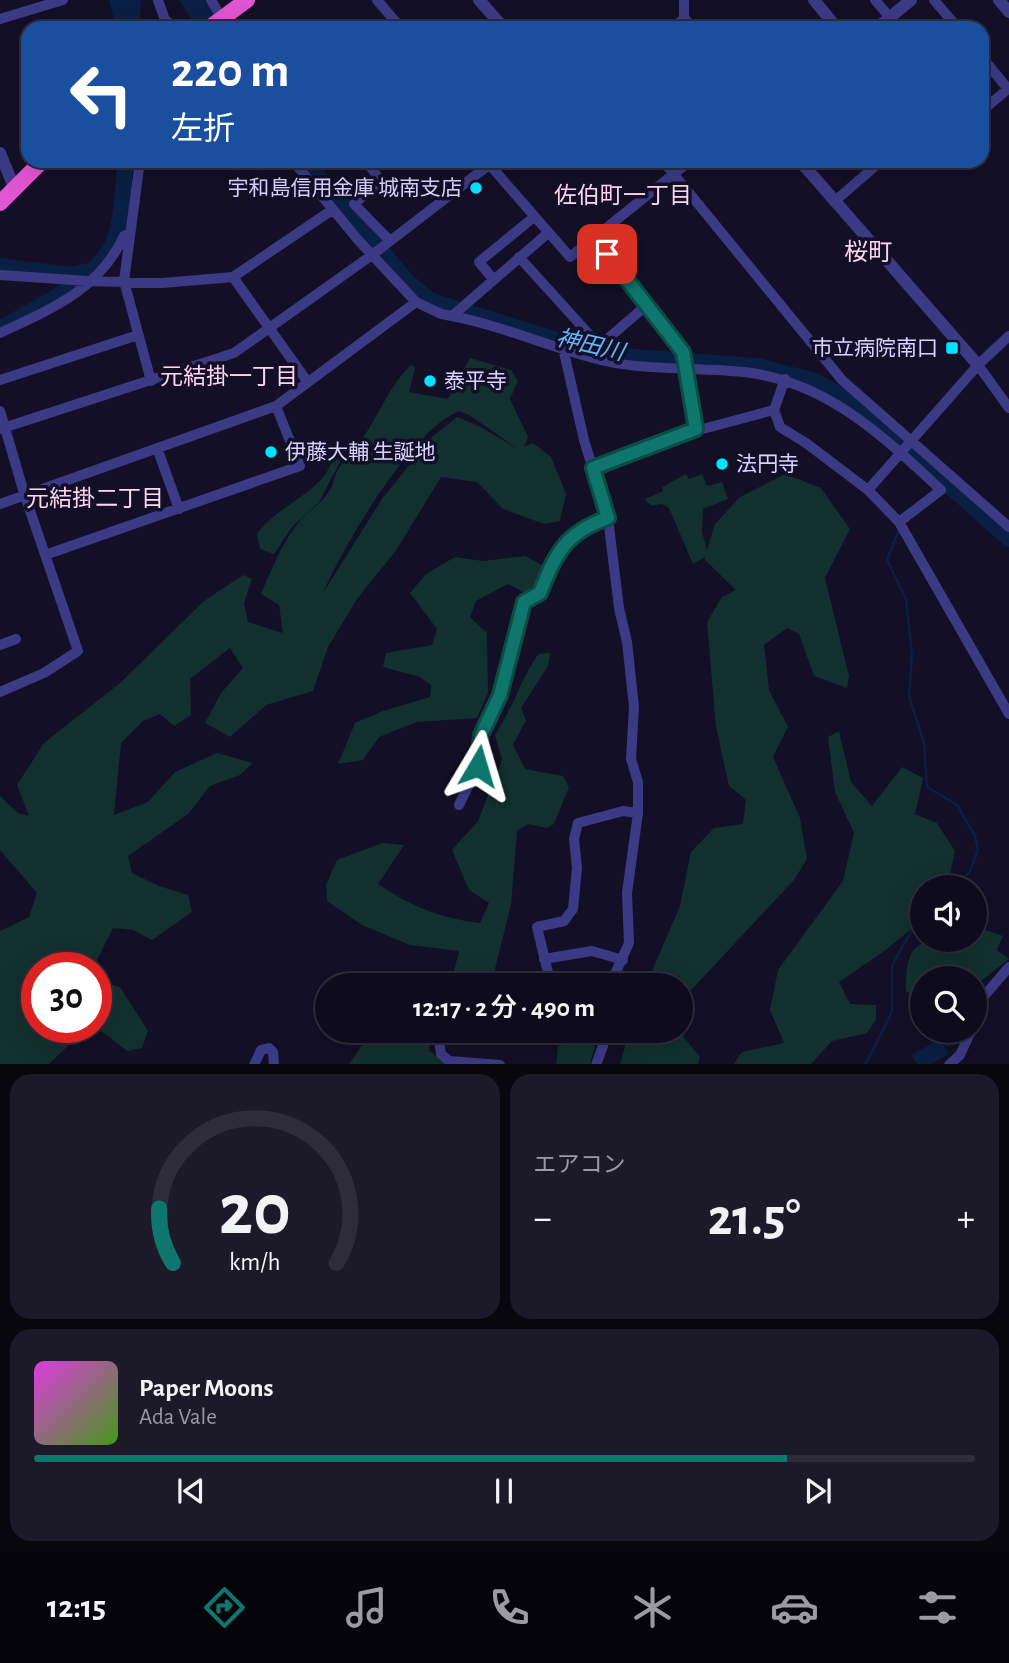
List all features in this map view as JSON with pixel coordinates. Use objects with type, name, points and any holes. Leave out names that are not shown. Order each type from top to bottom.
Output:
[{"type":"highway","points":[[222,21],[247,0]]},
{"type":"highway","points":[[0,203],[34,168]]},
{"type":"street","points":[[0,19],[63,0]]},
{"type":"street","points":[[158,0],[162,21]]},
{"type":"street","points":[[211,0],[218,21]]},
{"type":"street","points":[[377,0],[395,21]]},
{"type":"street","points":[[480,0],[498,21]]},
{"type":"street","points":[[684,0],[688,21]]},
{"type":"street","points":[[814,0],[831,21]]},
{"type":"street","points":[[875,0],[893,21]]},
{"type":"street","points":[[885,21],[911,0]]},
{"type":"street","points":[[934,0],[952,21]]},
{"type":"street","points":[[999,0],[1009,12]]},
{"type":"street","points":[[989,65],[1009,88],[989,105]]},
{"type":"street","points":[[0,153],[14,187]]},
{"type":"street","points":[[139,168],[124,281],[151,380]]},
{"type":"street","points":[[299,168],[332,210],[416,302],[441,314],[455,312],[606,361],[740,371],[785,379],[837,403],[905,445],[1009,527]]},
{"type":"street","points":[[371,168],[381,181],[354,204],[387,242]]},
{"type":"street","points":[[2,428],[234,353],[373,254],[484,168]]},
{"type":"street","points":[[495,168],[570,257],[681,168]]},
{"type":"street","points":[[669,168],[842,380],[905,445],[941,490],[899,522]]},
{"type":"street","points":[[806,168],[978,365],[1009,408]]},
{"type":"street","points":[[835,201],[873,168]]},
{"type":"street","points":[[0,275],[162,283],[233,277],[332,210]]},
{"type":"street","points":[[493,279],[479,262],[534,216]]},
{"type":"street","points":[[455,312],[548,233]]},
{"type":"street","points":[[0,333],[43,312],[105,270],[124,236],[129,234]]},
{"type":"street","points":[[594,238],[648,304],[685,366],[696,429]]},
{"type":"street","points":[[519,257],[596,342],[605,341],[648,304]]},
{"type":"street","points":[[233,277],[307,381]]},
{"type":"street","points":[[0,504],[24,493],[276,406],[303,389],[307,381],[416,302]]},
{"type":"street","points":[[0,380],[138,335]]},
{"type":"street","points":[[868,490],[978,365],[1009,336]]},
{"type":"street","points":[[563,348],[581,427],[608,518],[634,707],[631,759],[638,782],[638,813],[627,893],[629,943],[616,973]]},
{"type":"street","points":[[785,379],[774,410],[780,428],[806,443],[868,490],[899,522],[1006,700],[1009,714]]},
{"type":"street","points":[[45,555],[300,466],[276,406]]},
{"type":"street","points":[[593,468],[696,429],[774,410]]},
{"type":"street","points":[[0,411],[2,428],[78,651],[44,673],[0,692]]},
{"type":"street","points":[[157,448],[179,509]]},
{"type":"street","points":[[459,805],[478,766],[481,735],[500,695],[524,602],[540,593],[553,561],[572,536],[586,525],[608,518]]},
{"type":"street","points":[[0,645],[16,639]]},
{"type":"street","points":[[548,973],[537,927],[564,921],[573,909],[577,867],[574,839],[578,823],[623,811],[638,813]]},
{"type":"street","points":[[544,959],[592,951],[623,960]]},
{"type":"street","points":[[987,993],[1009,967]]},
{"type":"street","points":[[439,1043],[441,1054],[449,1061],[487,1064]]},
{"type":"street","points":[[596,1064],[602,1043]]},
{"type":"street","points":[[950,1064],[960,1055],[966,1043]]},
{"type":"street","points":[[254,1064],[261,1049],[269,1048],[273,1052],[274,1064]]},
{"type":"green space","points":[[470,358],[511,370],[518,381],[510,399],[528,437],[524,447],[533,443],[551,457],[566,494],[560,521],[544,524],[503,509],[477,482],[441,477],[397,549],[357,599],[328,647],[313,691],[266,705],[230,737],[205,723],[221,693],[243,668],[230,648],[190,679],[191,715],[174,726],[160,714],[143,721],[121,743],[114,815],[148,802],[175,772],[217,753],[253,763],[240,775],[210,786],[188,814],[128,856],[132,873],[159,886],[188,895],[192,912],[152,940],[133,930],[113,928],[101,952],[21,952],[21,1043],[71,1043],[49,1064],[0,1064],[0,931],[29,917],[37,893],[0,850],[0,796],[18,813],[29,816],[17,785],[44,743],[120,683],[204,601],[243,575],[252,579],[244,603],[248,622],[283,633],[279,605],[261,594],[285,543],[295,527],[327,494],[339,468],[368,430],[398,380],[412,364],[415,368],[409,392],[448,399]],"holes":[[[459,411],[471,416],[518,449],[479,426],[457,417],[432,437],[382,499],[323,593],[346,547],[381,491],[400,464],[440,422]]]},
{"type":"green space","points":[[337,451],[343,451],[346,457],[340,462],[319,502],[292,527],[274,554],[260,549],[257,534],[264,525],[316,484],[326,473]]},
{"type":"green space","points":[[686,474],[689,479],[702,474],[707,486],[722,482],[728,499],[703,509],[702,532],[707,550],[715,524],[740,497],[785,474],[821,488],[850,529],[825,578],[849,676],[847,688],[814,676],[799,634],[787,628],[764,645],[769,690],[788,727],[773,757],[800,818],[807,859],[794,880],[693,988],[693,973],[651,973],[680,906],[691,852],[714,828],[743,824],[746,800],[729,786],[716,727],[707,622],[722,597],[736,590],[705,557],[693,564],[669,508],[662,504],[651,506],[645,499],[663,491],[662,487]]},
{"type":"green space","points":[[525,556],[542,565],[533,586],[525,593],[508,584],[476,601],[470,617],[487,633],[488,693],[477,718],[417,722],[379,737],[363,760],[338,764],[355,723],[383,711],[430,697],[431,685],[420,677],[383,667],[386,653],[432,645],[437,629],[410,593],[426,574],[455,557],[483,561]]},
{"type":"green space","points":[[550,653],[548,666],[521,708],[526,720],[513,745],[525,769],[563,776],[569,787],[554,824],[547,828],[528,824],[517,831],[511,905],[494,973],[447,973],[454,971],[459,951],[410,945],[362,925],[327,901],[326,885],[337,860],[382,843],[404,845],[378,884],[427,910],[480,923],[489,903],[469,890],[452,850],[478,821],[502,760],[495,735],[538,654]]},
{"type":"green space","points":[[839,731],[851,782],[872,806],[902,767],[923,778],[915,814],[937,823],[955,851],[950,875],[910,875],[910,930],[839,982],[850,1004],[876,1005],[876,1020],[867,1033],[832,1041],[811,1064],[734,1064],[742,1052],[784,1043],[770,1010],[778,970],[843,881],[854,833],[835,792],[828,737]]},
{"type":"green space","points":[[987,930],[1003,936],[997,950],[1009,959],[987,976],[987,966],[910,966],[910,993],[906,992],[909,959],[913,952],[987,952]]},
{"type":"green space","points":[[112,984],[120,987],[148,1031],[142,1048],[127,1051],[112,1039]]},
{"type":"green space","points":[[364,1043],[430,1043],[429,1050],[445,1064],[349,1064]]},
{"type":"green space","points":[[588,1043],[595,1046],[590,1064],[556,1064],[558,1046]]},
{"type":"green space","points":[[626,1043],[689,1043],[700,1057],[698,1064],[620,1064]]},
{"type":"water","points":[[109,0],[141,0],[140,21],[114,21]]},
{"type":"water","points":[[179,0],[205,0],[218,21],[193,21]]},
{"type":"water","points":[[933,1043],[942,1043],[949,1054],[931,1064],[917,1064],[911,1055]]},
{"type":"waterway","points":[[0,328],[67,290],[97,266],[109,251],[118,227],[125,168]]},
{"type":"waterway","name":"神田川","points":[[311,168],[407,281],[431,301],[606,355],[757,366],[815,381],[844,397],[891,434],[1009,539]]},
{"type":"waterway","points":[[0,266],[72,275],[89,271]]},
{"type":"waterway","points":[[898,532],[887,560],[906,599],[912,655],[909,696],[924,743],[927,787],[957,805],[975,836],[978,850],[966,875]]},
{"type":"waterway","points":[[866,1064],[892,1012],[892,966],[910,933]]},
{"type":"place","name":"宇和島信用金庫 城南支店","points":[[476,188]]},
{"type":"place","name":"市立病院南口","points":[[952,348]]},
{"type":"place","name":"泰平寺","points":[[430,381]]},
{"type":"place","name":"伊藤大輔 生誕地","points":[[271,452]]},
{"type":"place","name":"法円寺","points":[[722,464]]},
{"type":"district","name":"佐伯町一丁目","points":[[623,196]]},
{"type":"district","name":"桜町","points":[[868,253]]},
{"type":"district","name":"元結掛一丁目","points":[[229,377]]},
{"type":"district","name":"元結掛二丁目","points":[[95,499]]},
{"type":"route","points":[[478,766],[481,735],[500,695],[524,602],[540,593],[553,561],[572,536],[586,525],[608,518],[593,468],[696,429],[683,352],[607,254]]}]
